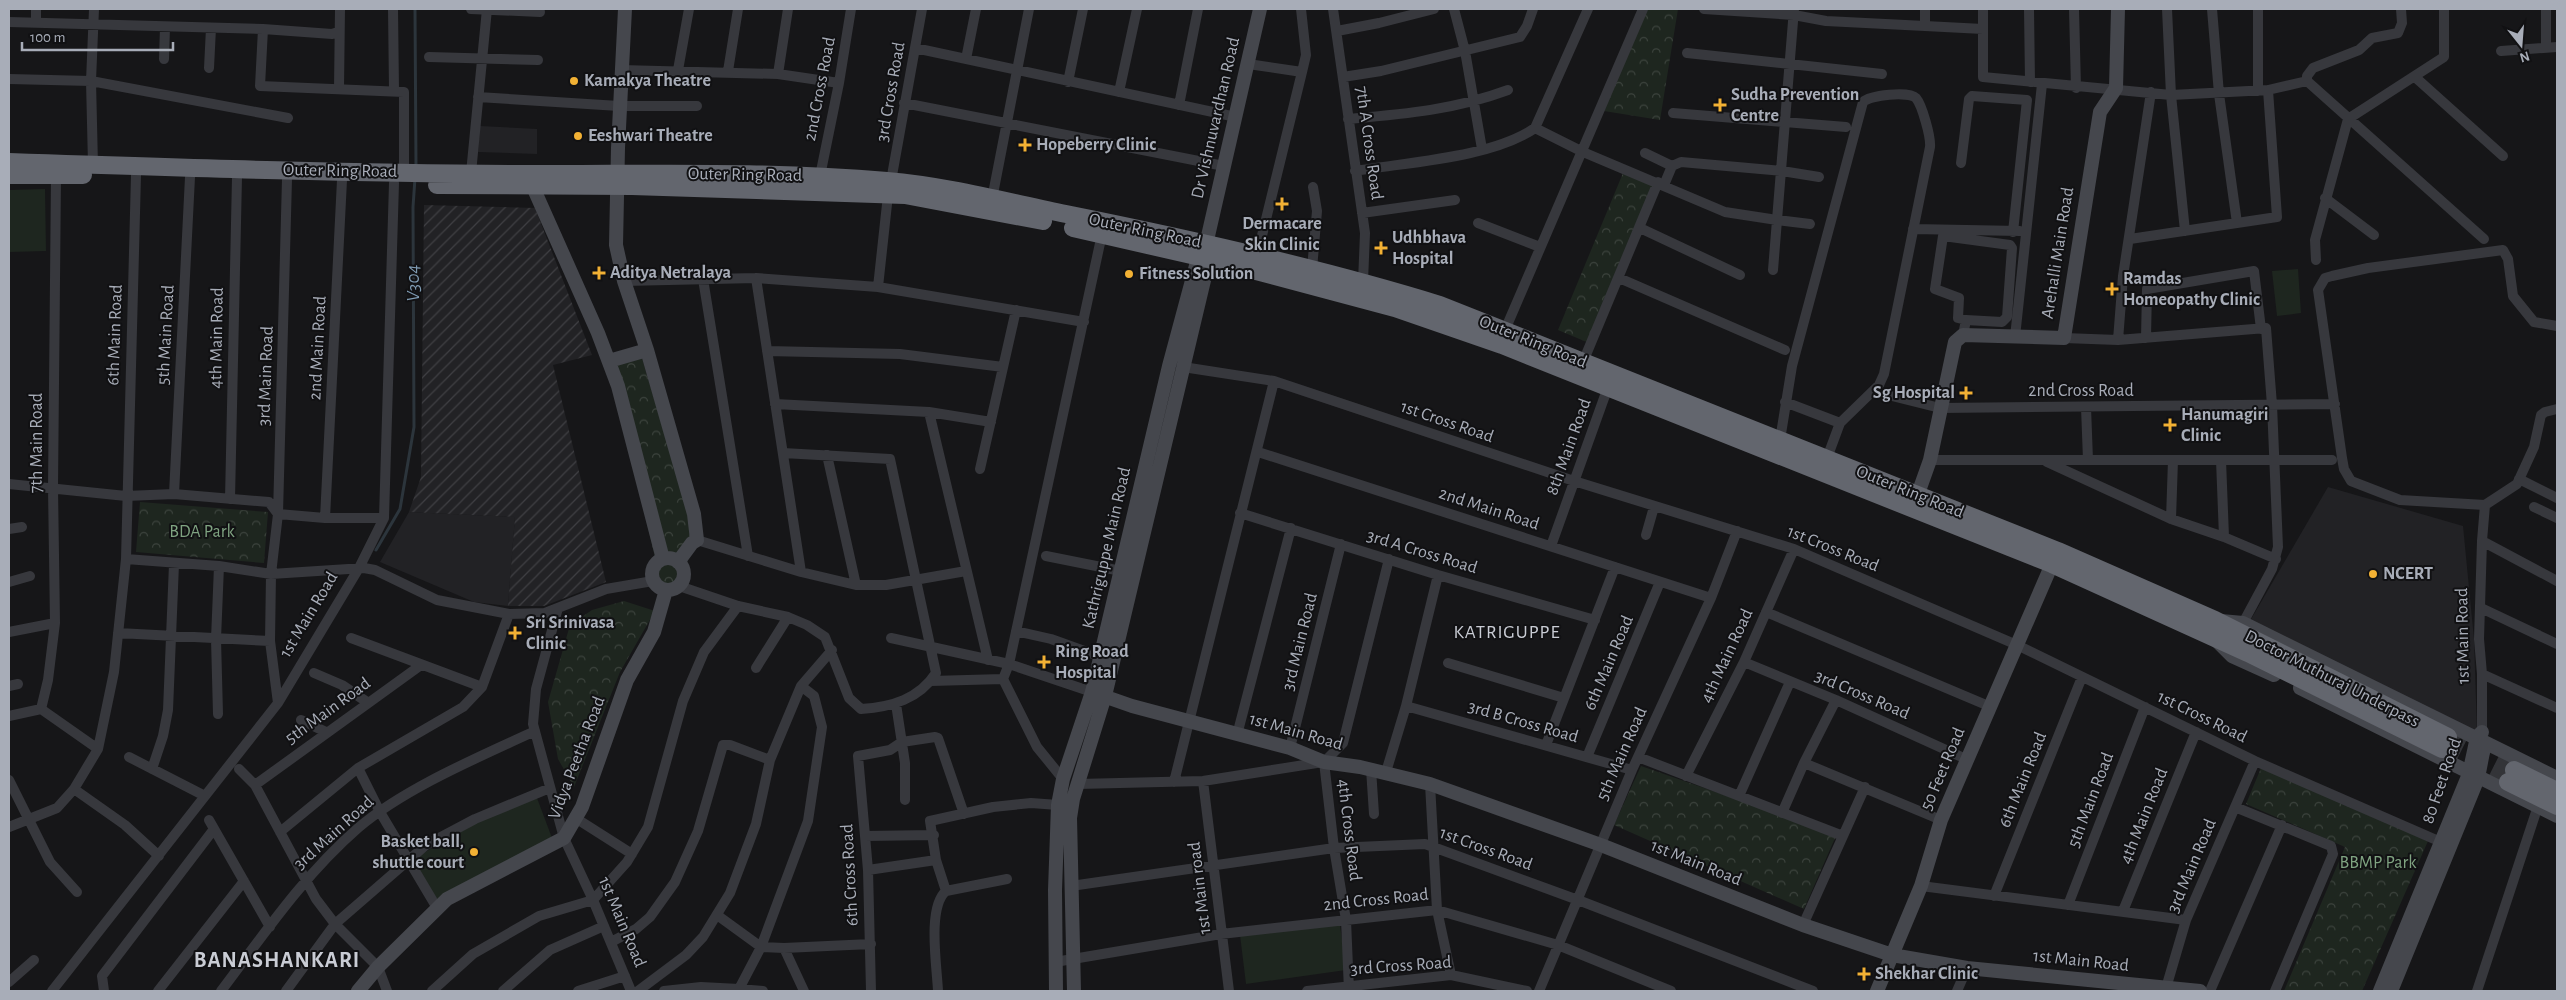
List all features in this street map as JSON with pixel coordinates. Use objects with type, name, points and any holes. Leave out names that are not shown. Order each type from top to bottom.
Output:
[{"type":"highway","name":"Outer Ring Road","points":[[9,162],[431,179],[532,187],[617,179],[820,176],[890,188],[992,199],[1206,248],[1395,308],[1502,345],[1608,387],[1915,501],[2058,551],[2213,627]]},
{"type":"highway","name":"Outer Ring Road","points":[[431,179],[471,173],[890,188],[905,195],[1102,234],[1257,256],[1312,269],[1440,305],[1505,330],[1826,458],[2052,564],[2213,627]]},
{"type":"highway","name":"Outer Ring Road","points":[[9,174],[342,180],[403,178]]},
{"type":"highway","name":"Doctor Muthuraj Underpass","points":[[2213,627],[2445,743]]},
{"type":"highway","points":[[2557,791],[2511,776],[2557,806]]},
{"type":"street","points":[[36,9],[36,21]]},
{"type":"street","points":[[93,165],[90,81],[95,25],[94,9]]},
{"type":"street","points":[[339,88],[338,32],[340,9]]},
{"type":"street","points":[[263,28],[260,86],[394,90],[394,9]]},
{"type":"street","points":[[471,9],[540,12]]},
{"type":"street","points":[[471,173],[487,9]]},
{"type":"street","points":[[625,9],[619,106],[616,245],[624,281],[647,350],[690,494],[697,540]]},
{"type":"street","points":[[678,70],[689,9]]},
{"type":"street","points":[[728,71],[738,9]]},
{"type":"street","points":[[778,74],[788,9]]},
{"type":"street","name":"2nd Cross Road","points":[[820,176],[839,83],[851,9]]},
{"type":"street","name":"3rd Cross Road","points":[[878,287],[890,188],[922,9]]},
{"type":"street","points":[[966,59],[976,9]]},
{"type":"street","points":[[992,199],[1029,9]]},
{"type":"street","points":[[1068,82],[1084,9]]},
{"type":"street","points":[[1119,92],[1137,9]]},
{"type":"street","points":[[1179,104],[1198,9]]},
{"type":"street","name":"Dr Vishnuvardhan Road","points":[[1206,248],[1260,9]]},
{"type":"street","points":[[1257,256],[1306,55],[1301,9]]},
{"type":"street","name":"7th A Cross Road","points":[[1333,9],[1365,233],[1363,282]]},
{"type":"street","points":[[1337,30],[1379,23],[1434,9]]},
{"type":"street","points":[[1455,9],[1465,51],[1472,103],[1482,149]]},
{"type":"street","points":[[1343,77],[1465,51],[1520,37],[1527,26],[1533,9]]},
{"type":"street","points":[[1356,171],[1482,149],[1515,140],[1535,128],[1588,9]]},
{"type":"street","points":[[1505,330],[1644,9]]},
{"type":"street","points":[[1704,9],[1794,12],[1826,21],[1983,29]]},
{"type":"street","points":[[1925,9],[1925,26]]},
{"type":"street","points":[[1983,9],[1982,78],[2076,88],[2116,88],[2171,95],[2219,94],[2263,90],[2307,81]]},
{"type":"street","points":[[2028,9],[2030,82]]},
{"type":"street","points":[[2074,9],[2076,88]]},
{"type":"street","points":[[2116,88],[2118,9]]},
{"type":"street","points":[[2167,9],[2171,95],[2185,231]]},
{"type":"street","points":[[2212,9],[2219,94],[2236,223]]},
{"type":"street","points":[[2130,239],[2274,218],[2278,213],[2263,90],[2258,9]]},
{"type":"street","points":[[2307,81],[2307,76],[2313,68],[2359,50],[2372,38],[2398,33],[2401,25],[2401,9]]},
{"type":"street","points":[[2316,260],[2315,240],[2348,119],[2444,58],[2444,9]]},
{"type":"street","points":[[2500,51],[2552,47],[2546,9]]},
{"type":"street","points":[[1772,270],[1782,171],[1794,12]]},
{"type":"street","points":[[9,22],[36,21],[95,25],[263,28],[332,34],[338,32]]},
{"type":"street","points":[[164,59],[165,27]]},
{"type":"street","points":[[209,68],[211,28]]},
{"type":"street","points":[[915,48],[1236,117]]},
{"type":"street","points":[[1687,53],[1882,74]]},
{"type":"street","points":[[428,57],[481,60],[538,60]]},
{"type":"street","points":[[1248,64],[1302,72]]},
{"type":"street","points":[[621,70],[728,71],[778,74],[839,83]]},
{"type":"street","points":[[2415,77],[2503,156]]},
{"type":"street","points":[[9,78],[90,81],[288,118]]},
{"type":"street","points":[[2307,81],[2484,239]]},
{"type":"street","points":[[2015,336],[2017,267],[2010,245],[1943,236],[1935,289],[1958,298],[1958,318],[1966,320],[2005,320],[2017,267],[2026,231],[2042,84]]},
{"type":"street","name":"Arehalli Main Road","points":[[1963,335],[2064,338],[2100,112],[2116,88]]},
{"type":"street","name":"1st Main Road","points":[[52,991],[278,703],[362,568],[384,518],[403,178],[405,96],[404,92],[394,90]]},
{"type":"street","points":[[1348,119],[1413,114],[1472,103],[1508,90]]},
{"type":"street","points":[[2118,340],[2123,276],[2151,92]]},
{"type":"street","points":[[1780,440],[1784,402],[1792,366],[1863,102],[1872,96],[1914,97],[1930,135],[1930,147],[1882,380],[1840,423],[1826,458]]},
{"type":"street","points":[[1961,163],[1972,96],[2027,100],[2014,232]]},
{"type":"street","points":[[478,97],[619,106],[698,106]]},
{"type":"street","points":[[904,103],[1224,166]]},
{"type":"street","points":[[1674,113],[1846,127]]},
{"type":"street","points":[[1535,128],[1583,152],[1724,212],[1810,224]]},
{"type":"street","points":[[1645,153],[1672,166]]},
{"type":"street","points":[[1583,362],[1640,228],[1661,184],[1672,166],[1681,162],[1782,171],[1819,177]]},
{"type":"street","name":"6th Main Road","points":[[9,827],[57,808],[74,789],[98,749],[114,672],[126,559],[126,496],[136,175]]},
{"type":"street","name":"7th Main Road","points":[[41,709],[48,680],[55,623],[53,488],[56,176]]},
{"type":"street","name":"5th Main Road","points":[[174,494],[190,177]]},
{"type":"street","name":"4th Main Road","points":[[230,499],[237,177]]},
{"type":"street","name":"3rd Main Road","points":[[278,703],[270,641],[270,574],[278,514],[287,179]]},
{"type":"street","name":"2nd Main Road","points":[[326,518],[342,180]]},
{"type":"street","points":[[532,187],[610,362],[618,386],[662,559]]},
{"type":"street","points":[[1312,269],[1317,211],[1313,187]]},
{"type":"street","points":[[2326,198],[2374,235]]},
{"type":"street","points":[[1362,213],[1455,200]]},
{"type":"street","points":[[1478,223],[1540,247]]},
{"type":"street","points":[[1640,228],[1740,275]]},
{"type":"street","points":[[1913,229],[2026,231]]},
{"type":"street","points":[[1064,779],[1037,747],[1003,679],[1009,664],[1102,234]]},
{"type":"street","name":"Kathriguppe Main Road","points":[[1074,991],[1070,818],[1099,694],[1183,367],[1206,248]]},
{"type":"street","name":"Kathriguppe Main Road","points":[[1056,991],[1056,845],[1058,805],[1064,779],[1099,694],[1101,657],[1170,366],[1206,248]]},
{"type":"street","points":[[2557,326],[2534,322],[2515,300],[2508,259],[2503,250],[2368,268],[2324,278],[2318,290],[2344,469],[2350,480],[2400,500],[2485,505],[2516,484],[2534,447],[2541,416],[2544,412],[2557,409]]},
{"type":"street","points":[[2146,338],[2146,289],[2254,271],[2261,328]]},
{"type":"street","points":[[624,281],[756,278],[878,287],[1084,322]]},
{"type":"street","points":[[756,278],[802,572]]},
{"type":"street","points":[[1619,278],[1785,350]]},
{"type":"street","points":[[703,279],[748,556]]},
{"type":"street","points":[[980,469],[1016,310]]},
{"type":"street","points":[[1915,501],[1930,460],[1955,342],[1963,335],[1966,320]]},
{"type":"street","points":[[2064,338],[2118,340],[2266,328],[2279,531],[2276,559],[2243,623]]},
{"type":"street","points":[[610,362],[647,350]]},
{"type":"street","points":[[767,351],[900,354],[1003,367]]},
{"type":"street","name":"1st Cross Road","points":[[1183,367],[1274,381],[1654,507],[1794,549],[2017,645],[2255,760],[2441,842]]},
{"type":"street","points":[[2336,368],[2343,424],[2338,425]]},
{"type":"street","points":[[1174,782],[1240,513],[1258,452],[1274,381]]},
{"type":"street","name":"8th Main Road","points":[[1551,546],[1608,387]]},
{"type":"street","name":"2nd Cross Road","points":[[1892,396],[1940,408],[2335,404]]},
{"type":"street","points":[[1784,402],[1840,423]]},
{"type":"street","points":[[775,404],[929,412],[990,422]]},
{"type":"street","points":[[2086,407],[2088,460]]},
{"type":"street","points":[[929,412],[988,660]]},
{"type":"street","name":"2nd Main Road","points":[[1258,452],[1710,598]]},
{"type":"street","points":[[126,559],[219,566],[270,574],[362,568],[375,570],[438,600],[509,614],[545,613],[606,589],[653,581],[738,606],[788,617],[808,625],[825,637],[832,650],[849,698],[861,709],[884,708],[921,692],[936,673],[890,459],[783,453]]},
{"type":"street","points":[[827,455],[856,585]]},
{"type":"street","points":[[1930,460],[2332,460]]},
{"type":"street","points":[[2044,460],[2172,520],[2224,537],[2276,559]]},
{"type":"street","points":[[2172,520],[2173,460]]},
{"type":"street","points":[[2221,460],[2224,537]]},
{"type":"street","points":[[2519,479],[2557,498]]},
{"type":"street","points":[[9,484],[126,496],[174,494],[268,502],[278,514],[326,518],[384,518]]},
{"type":"street","name":"1st Main Road","points":[[2481,737],[2482,674],[2479,638],[2485,505]]},
{"type":"street","points":[[2534,506],[2557,518]]},
{"type":"street","points":[[1646,535],[1654,507]]},
{"type":"street","name":"3rd A Cross Road","points":[[1240,513],[1438,575],[1595,620]]},
{"type":"street","points":[[9,528],[22,527]]},
{"type":"street","points":[[1237,735],[1291,528]]},
{"type":"street","name":"5th Main Road","points":[[1539,991],[1632,770],[1710,598],[1738,531]]},
{"type":"street","points":[[678,562],[692,543],[697,540],[802,572],[856,585],[886,585],[917,581],[966,570]]},
{"type":"street","points":[[2482,541],[2557,581]]},
{"type":"street","name":"3rd Main Road","points":[[1290,748],[1341,544]]},
{"type":"street","name":"4th Main Road","points":[[1686,776],[1744,662],[1794,549]]},
{"type":"street","points":[[1046,556],[1121,571]]},
{"type":"street","points":[[653,581],[651,576],[654,565],[662,559],[674,559],[684,571],[672,588]]},
{"type":"street","points":[[1078,784],[1203,781],[1324,762],[1343,743],[1389,559]]},
{"type":"street","points":[[152,769],[163,736],[168,710],[174,564]]},
{"type":"street","name":"50 Feet Road","points":[[1877,991],[1921,886],[1941,820],[1966,759],[1991,707],[2052,564]]},
{"type":"street","points":[[218,714],[216,639],[219,566]]},
{"type":"street","points":[[1546,745],[1615,567]]},
{"type":"street","points":[[1386,772],[1406,706],[1438,575]]},
{"type":"street","points":[[9,582],[30,576]]},
{"type":"street","name":"6th Main Road","points":[[1587,757],[1660,582]]},
{"type":"street","name":"Vidya Peetha Road","points":[[358,991],[378,967],[437,908],[459,892],[564,838],[577,819],[626,680],[654,632],[672,588]]},
{"type":"street","points":[[432,991],[473,954],[539,916],[593,900],[632,854],[648,827],[683,701],[704,652],[738,606]]},
{"type":"street","name":"1st Main Road","points":[[558,608],[536,689],[533,724],[564,838],[593,900],[631,991]]},
{"type":"street","points":[[2481,608],[2557,644]]},
{"type":"street","points":[[1766,612],[1991,707]]},
{"type":"street","points":[[280,832],[358,768],[463,706],[482,687],[509,614]]},
{"type":"street","points":[[756,668],[788,617]]},
{"type":"street","points":[[9,632],[55,623]]},
{"type":"street","points":[[2557,778],[2481,737],[2243,623],[2213,627],[2232,656],[2557,816]]},
{"type":"street","points":[[1016,631],[1051,639],[1101,657]]},
{"type":"street","points":[[118,633],[270,641]]},
{"type":"street","points":[[351,638],[482,687]]},
{"type":"street","name":"1st Main Road","points":[[891,638],[1009,664],[1188,721],[1290,748],[1324,762],[1386,772],[1430,784],[1601,845],[1803,925],[1892,955],[1967,968],[2200,991]]},
{"type":"street","points":[[638,991],[686,955],[717,915],[730,893],[756,824],[770,760],[801,686],[832,650]]},
{"type":"street","name":"3rd Cross Road","points":[[1744,662],[1836,700],[1966,759]]},
{"type":"street","points":[[1448,663],[1564,698]]},
{"type":"street","name":"5th Main Road","points":[[256,785],[367,702],[421,665]]},
{"type":"street","points":[[314,673],[342,685],[367,702]]},
{"type":"street","points":[[2482,674],[2557,708]]},
{"type":"street","name":"6th Main Road","points":[[1994,896],[2082,677]]},
{"type":"street","points":[[931,681],[1003,679]]},
{"type":"street","points":[[1739,796],[1790,682]]},
{"type":"street","points":[[739,989],[761,947],[808,821],[822,727],[814,696],[801,686]]},
{"type":"street","points":[[1782,813],[1804,762],[1836,700]]},
{"type":"street","points":[[896,704],[906,763],[905,800]]},
{"type":"street","name":"3rd B Cross Road","points":[[1406,706],[1632,770]]},
{"type":"street","name":"5th Main Road","points":[[2068,905],[2145,707]]},
{"type":"street","points":[[9,716],[41,709],[98,749]]},
{"type":"street","points":[[301,720],[326,732]]},
{"type":"street","name":"3rd Main Road","points":[[221,991],[305,879],[358,828],[380,812],[473,760],[535,731]]},
{"type":"street","name":"4th Main Road","points":[[2123,912],[2196,732]]},
{"type":"street","name":"80 Feet Road","points":[[2391,991],[2473,776],[2481,737]]},
{"type":"street","points":[[902,742],[938,738],[964,814]]},
{"type":"street","name":"6th Cross Road","points":[[869,990],[871,944],[868,870],[858,756],[890,750],[902,742]]},
{"type":"street","points":[[611,942],[636,929],[650,917],[675,882],[698,831],[724,745],[730,744],[770,760]]},
{"type":"street","points":[[129,757],[205,796]]},
{"type":"street","points":[[1638,757],[1843,836]]},
{"type":"street","name":"3rd Main Road","points":[[2166,988],[2186,920],[2255,760]]},
{"type":"street","name":"4th Cross Road","points":[[1324,762],[1334,848],[1346,920],[1348,988]]},
{"type":"street","points":[[1804,762],[1941,820]]},
{"type":"street","points":[[358,768],[407,860],[437,908]]},
{"type":"street","points":[[239,769],[256,785],[316,899],[334,924],[378,967],[387,991]]},
{"type":"street","points":[[1371,769],[1374,814]]},
{"type":"street","name":"80 Feet Road","points":[[2380,991],[2441,842],[2473,776]]},
{"type":"street","points":[[9,780],[50,862],[77,892]]},
{"type":"street","name":"1st Main road","points":[[1203,781],[1229,991]]},
{"type":"street","points":[[1430,784],[1437,910],[1451,975]]},
{"type":"street","points":[[1803,925],[1865,787]]},
{"type":"street","points":[[286,991],[334,924],[426,845],[475,819],[550,788]]},
{"type":"street","points":[[74,789],[125,825],[159,856]]},
{"type":"street","points":[[946,891],[936,860],[934,835],[930,822],[992,806],[1031,803],[1058,805]]},
{"type":"street","points":[[2477,991],[2538,806]]},
{"type":"street","points":[[2235,807],[2331,846],[2333,854],[2275,991]]},
{"type":"street","points":[[577,819],[632,854]]},
{"type":"street","points":[[104,991],[102,976],[211,825],[270,927]]},
{"type":"street","points":[[2210,991],[2282,825]]},
{"type":"street","points":[[865,836],[934,835]]},
{"type":"street","name":"1st Cross Road","points":[[1072,886],[1213,864],[1334,848],[1426,844],[1578,900],[1800,989],[1813,991]]},
{"type":"street","points":[[868,870],[936,860]]},
{"type":"street","points":[[938,991],[935,913],[939,898],[946,891],[1007,879]]},
{"type":"street","points":[[163,989],[244,881]]},
{"type":"street","points":[[1921,886],[2186,920]]},
{"type":"street","name":"2nd Cross Road","points":[[1055,962],[1221,934],[1437,910],[1558,945],[1672,991]]},
{"type":"street","points":[[717,915],[761,947],[784,948],[871,944]]},
{"type":"street","points":[[503,991],[550,950],[604,926]]},
{"type":"street","points":[[784,948],[804,991]]},
{"type":"street","points":[[9,982],[34,960]]},
{"type":"street","points":[[1957,991],[1967,968]]},
{"type":"street","name":"3rd Cross Road","points":[[1306,991],[1348,988],[1451,975],[1527,991]]},
{"type":"street","points":[[578,991],[625,976]]},
{"type":"street","points":[[664,991],[701,987],[763,991]]},
{"type":"shaded area","points":[[480,126],[537,129],[537,154],[478,152]]},
{"type":"shaded area","points":[[424,205],[535,208],[592,355],[553,365],[606,582],[544,606],[508,606],[515,517],[409,512],[421,477]]},
{"type":"shaded area","name":"NCERT","points":[[2328,487],[2463,526],[2474,639],[2477,732],[2250,621]]},
{"type":"shaded area","points":[[409,512],[515,517],[508,606],[474,602],[380,562]]},
{"type":"green space","points":[[1647,9],[1678,9],[1660,120],[1604,111]]},
{"type":"green space","points":[[1623,173],[1654,185],[1589,343],[1558,330]]},
{"type":"green space","points":[[45,189],[46,251],[9,252],[9,190]]},
{"type":"green space","points":[[2298,269],[2301,313],[2277,316],[2272,271]]},
{"type":"green space","points":[[639,348],[695,537],[680,586],[661,583],[609,363]]},
{"type":"green space","name":"BDA Park","points":[[140,502],[268,512],[264,563],[136,552]]},
{"type":"green space","points":[[624,601],[655,611],[620,672],[574,787],[558,759],[548,702],[570,625],[592,610]]},
{"type":"green space","points":[[1641,766],[1793,819],[1835,838],[1804,909],[1614,825]]},
{"type":"green space","name":"BBMP Park","points":[[2261,768],[2428,841],[2362,991],[2284,991],[2345,847],[2246,804]]},
{"type":"green space","name":"Basket ball, shuttle court","points":[[537,798],[552,838],[436,900],[412,860],[474,823]]},
{"type":"green space","points":[[1340,925],[1346,970],[1246,984],[1240,935]]},
{"type":"waterway","name":"V304","points":[[415,9],[416,167]]},
{"type":"waterway","name":"V304","points":[[376,550],[400,509],[414,427],[413,207],[415,178]]},
{"type":"tunnel","points":[[2448,737],[2514,770]]},
{"type":"tunnel","points":[[2442,749],[2508,782]]},
{"type":"place","name":"Kamakya Theatre","points":[[574,81]]},
{"type":"place","name":"Sudha Prevention Centre","points":[[1720,105]]},
{"type":"place","name":"Eeshwari Theatre","points":[[578,136]]},
{"type":"place","name":"Hopeberry Clinic","points":[[1025,145]]},
{"type":"place","name":"Dermacare Skin Clinic","points":[[1282,204]]},
{"type":"place","name":"Udhbhava Hospital","points":[[1381,248]]},
{"type":"place","name":"Aditya Netralaya","points":[[599,273]]},
{"type":"place","name":"Fitness Solution","points":[[1129,274]]},
{"type":"place","name":"Ramdas Homeopathy Clinic","points":[[2112,289]]},
{"type":"place","name":"Sg Hospital","points":[[1966,393]]},
{"type":"place","name":"Hanumagiri Clinic","points":[[2170,425]]},
{"type":"place","name":"NCERT","points":[[2373,574]]},
{"type":"place","name":"Sri Srinivasa Clinic","points":[[515,633]]},
{"type":"place","name":"Ring Road Hospital","points":[[1044,662]]},
{"type":"place","name":"Basket ball, shuttle court","points":[[474,852]]},
{"type":"place","name":"Shekhar Clinic","points":[[1864,974]]},
{"type":"district","name":"KATRIGUPPE","points":[[1507,632]]},
{"type":"district","name":"BANASHANKARI","points":[[277,960]]}]
